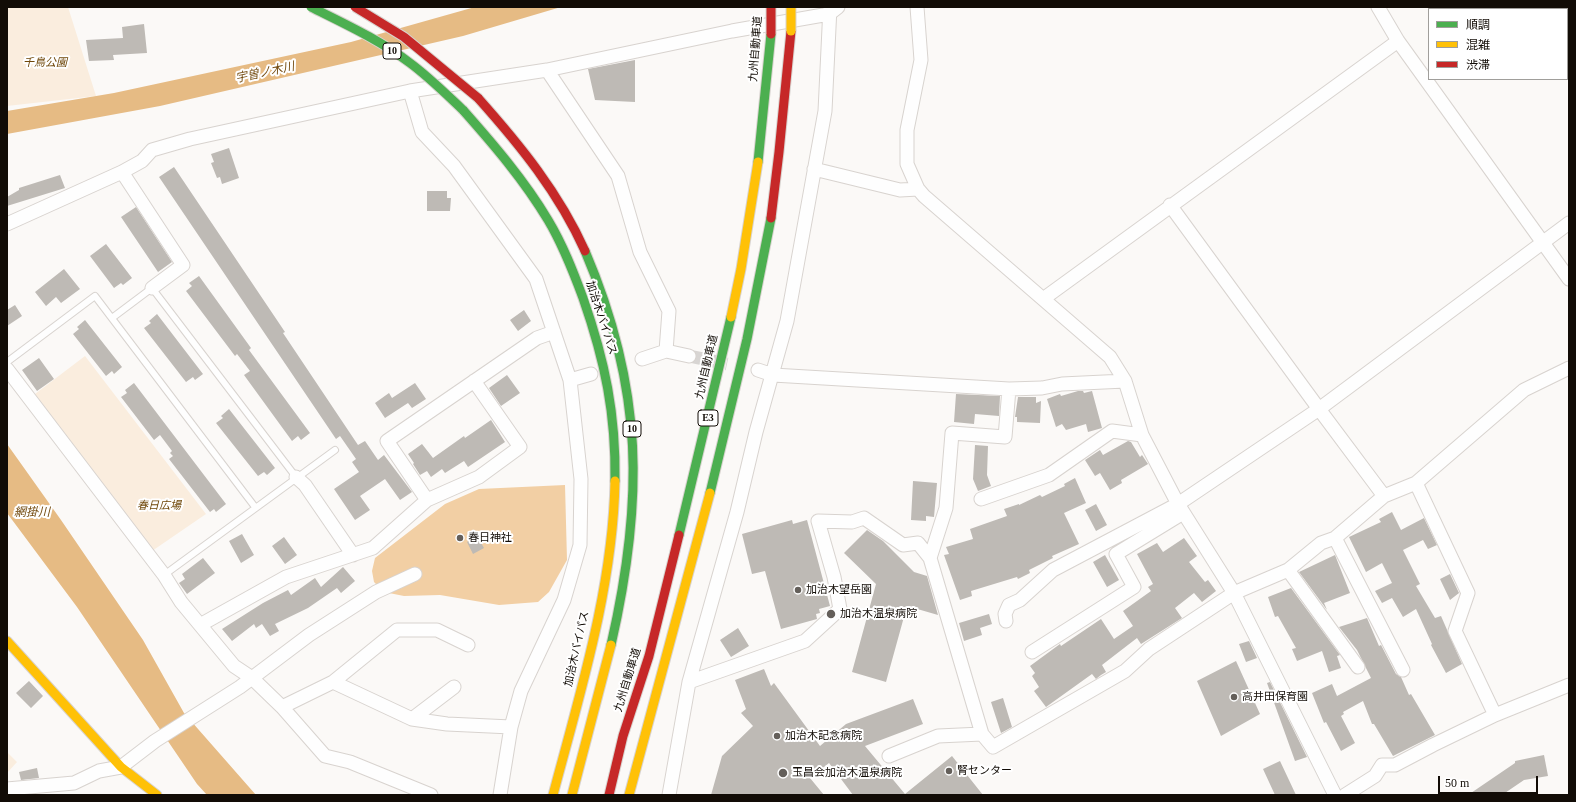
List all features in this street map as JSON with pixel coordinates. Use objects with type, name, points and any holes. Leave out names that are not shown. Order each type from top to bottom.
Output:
[{"type":"main road","name":"加治木バイパス","points":[[311,7],[347,24],[390,49],[421,72],[463,110],[501,152],[538,205],[571,263],[601,351],[611,410],[615,479],[611,535],[600,602],[587,661],[553,795]]},
{"type":"main road","name":"加治木バイパス","points":[[355,7],[378,19],[420,47],[478,98],[540,172],[560,203],[576,233],[603,292],[619,348],[633,436],[632,524],[612,634],[572,795]]},
{"type":"main road","name":"九州自動車道","points":[[609,795],[624,736],[649,656],[718,376],[738,284],[760,150],[771,34],[771,7]]},
{"type":"main road","name":"E3","points":[[629,795],[738,381],[762,272],[780,153],[791,31],[791,7]]},
{"type":"main road","points":[[7,641],[121,767],[157,795]]},
{"type":"main road","points":[[633,795],[643,740]]},
{"type":"street","points":[[917,7],[921,60],[907,130],[906,164],[918,189],[924,196],[1110,357],[1125,381],[1142,435],[1181,508],[1234,593],[1335,795]]},
{"type":"street","points":[[1378,7],[1398,41],[1569,279]]},
{"type":"street","points":[[7,224],[142,162],[152,150],[182,141],[410,90],[547,70],[833,9],[826,111],[814,169],[787,321],[756,432],[737,512],[689,682],[669,795]]},
{"type":"street","points":[[1043,299],[1170,205],[1398,41]]},
{"type":"street","points":[[547,70],[618,176],[640,252],[669,312],[666,351]]},
{"type":"street","points":[[410,90],[422,132],[454,166],[536,279],[570,380],[581,479],[580,545],[564,600],[521,691],[511,727],[500,795]]},
{"type":"street","points":[[814,169],[900,190],[918,189]]},
{"type":"street","points":[[122,172],[183,265],[152,288]]},
{"type":"street","points":[[1170,205],[1384,496]]},
{"type":"street","points":[[1032,652],[1134,587],[1116,554],[1319,409],[1569,222]]},
{"type":"street","points":[[427,500],[387,440],[537,338],[554,332]]},
{"type":"street","points":[[642,359],[666,351],[689,356]]},
{"type":"street","points":[[689,682],[806,641],[840,609],[834,577],[818,521],[852,522],[864,518],[903,545],[918,543],[930,558],[982,734],[993,747],[1125,671],[1149,649],[1234,593],[1288,570],[1321,543],[1335,538],[1384,496],[1416,482],[1524,390],[1569,368]]},
{"type":"street","points":[[7,369],[164,575],[181,602],[234,666],[252,678],[282,707],[325,756],[350,762],[431,795]]},
{"type":"street","points":[[758,370],[773,375],[1010,389],[1042,388],[1062,384],[1125,381]]},
{"type":"street","points":[[570,380],[590,374]]},
{"type":"street","points":[[200,625],[286,577],[373,548],[427,500],[479,477],[520,447],[474,381]]},
{"type":"street","points":[[930,558],[946,508],[952,434],[1005,437],[1010,389]]},
{"type":"street","points":[[981,500],[1049,475],[1112,431],[1142,435]]},
{"type":"street","points":[[296,477],[305,485],[353,555]]},
{"type":"street","points":[[1416,482],[1468,593],[1455,631],[1495,715]]},
{"type":"street","points":[[1006,621],[1005,614],[1009,605],[1020,600],[1053,570],[1181,508]]},
{"type":"street","points":[[1335,538],[1403,670]]},
{"type":"street","points":[[1288,570],[1358,667]]},
{"type":"street","points":[[7,789],[74,783],[99,771],[121,767],[155,741],[252,678],[309,635],[376,592],[415,574]]},
{"type":"street","points":[[282,707],[334,682],[396,630],[436,630],[468,645]]},
{"type":"street","points":[[334,682],[412,719],[447,724],[511,727]]},
{"type":"street","points":[[1345,795],[1375,776],[1382,765],[1395,765],[1495,715],[1569,685]]},
{"type":"street","points":[[412,719],[454,687]]},
{"type":"street","points":[[889,756],[938,736],[982,734]]},
{"type":"lane","points":[[112,318],[152,288],[296,477]]},
{"type":"lane","points":[[7,362],[95,296],[255,507]]},
{"type":"lane","points":[[164,575],[296,477],[335,450]]},
{"type":"green space","name":"千鳥公園","points":[[7,7],[68,7],[96,96],[7,106]]},
{"type":"green space","name":"春日広場","points":[[85,356],[206,514],[152,551],[35,394]]},
{"type":"green space","points":[[7,752],[17,762],[7,773]]},
{"type":"shaded area","points":[[565,485],[567,560],[549,592],[538,602],[499,605],[440,595],[404,596],[384,592],[374,582],[372,571],[375,558],[445,504],[479,489]]},
{"type":"water","name":"宇曽ノ木川","points":[[475,7],[561,7],[463,36],[160,106],[7,134],[7,111],[114,93],[351,42]]},
{"type":"water","name":"網掛川","points":[[7,444],[143,640],[184,713],[256,795],[207,795],[197,784],[77,607],[7,513]]},
{"type":"building","points":[[144,24],[147,53],[113,55],[114,60],[89,61],[86,40],[123,38],[122,27]]},
{"type":"building","points":[[635,60],[635,102],[595,100],[588,69]]},
{"type":"building","points":[[229,148],[239,178],[222,184],[220,177],[217,178],[211,163],[214,162],[211,154]]},
{"type":"building","points":[[174,167],[285,332],[283,333],[358,445],[365,441],[378,460],[384,455],[412,492],[400,500],[385,479],[360,496],[370,510],[355,520],[334,489],[359,472],[352,462],[356,459],[340,436],[336,439],[159,177]]},
{"type":"building","points":[[60,175],[65,188],[7,206],[7,197],[19,190],[19,188]]},
{"type":"building","points":[[427,191],[447,191],[447,198],[451,198],[450,211],[427,211]]},
{"type":"building","points":[[136,207],[172,262],[158,272],[121,217]]},
{"type":"building","points":[[106,244],[132,278],[123,285],[121,283],[114,288],[90,256]]},
{"type":"building","points":[[64,269],[80,289],[61,303],[56,297],[46,306],[35,292]]},
{"type":"building","points":[[199,276],[251,348],[249,350],[310,433],[301,440],[298,436],[292,441],[244,375],[250,371],[237,354],[235,356],[186,291],[192,286],[189,283]]},
{"type":"building","points":[[15,305],[22,316],[7,326],[7,310]]},
{"type":"building","points":[[524,310],[531,321],[518,331],[510,320]]},
{"type":"building","points":[[157,314],[203,374],[195,380],[193,377],[186,382],[144,328],[151,323],[149,321]]},
{"type":"building","points":[[85,320],[122,367],[114,374],[112,371],[106,376],[73,334],[79,329],[77,327]]},
{"type":"building","points":[[39,358],[54,379],[37,391],[22,370]]},
{"type":"building","points":[[507,375],[520,393],[501,406],[489,388]]},
{"type":"building","points":[[134,383],[226,504],[216,512],[214,509],[210,512],[169,459],[173,456],[170,453],[172,451],[160,435],[154,440],[121,397],[127,393],[125,390]]},
{"type":"building","points":[[415,383],[426,399],[412,408],[408,403],[385,418],[375,403],[389,393],[392,398]]},
{"type":"building","points":[[1083,391],[1084,393],[1092,391],[1102,428],[1088,432],[1086,424],[1066,430],[1062,424],[1056,427],[1047,399],[1060,394],[1061,396]]},
{"type":"building","points":[[956,394],[1000,396],[999,416],[975,414],[974,424],[954,422]]},
{"type":"building","points":[[1018,397],[1036,397],[1036,403],[1041,401],[1040,423],[1017,422],[1017,417],[1015,417]]},
{"type":"building","points":[[229,409],[275,468],[267,475],[264,472],[258,476],[216,423],[223,418],[221,416]]},
{"type":"building","points":[[491,420],[505,442],[468,467],[464,461],[445,473],[442,469],[431,477],[427,471],[420,475],[408,454],[422,444],[433,458],[464,436],[465,438]]},
{"type":"building","points":[[1128,441],[1131,442],[1140,457],[1142,455],[1148,464],[1121,480],[1122,483],[1110,490],[1100,473],[1095,476],[1085,460],[1100,450],[1103,455]]},
{"type":"building","points":[[975,445],[988,446],[987,475],[991,486],[978,491],[973,479]]},
{"type":"building","points":[[1075,478],[1086,503],[1064,513],[1079,544],[1052,556],[1053,558],[1029,570],[1030,573],[1018,579],[1017,577],[971,591],[972,596],[960,600],[944,555],[949,554],[946,547],[973,539],[970,529],[1007,516],[1004,509],[1019,505],[1040,495],[1042,497],[1065,486],[1064,484]]},
{"type":"building","points":[[913,481],[937,483],[934,517],[926,516],[926,521],[911,520]]},
{"type":"building","points":[[1096,504],[1107,525],[1096,531],[1085,510]]},
{"type":"building","points":[[1392,512],[1401,530],[1424,518],[1437,545],[1428,549],[1423,540],[1403,550],[1420,584],[1416,586],[1435,618],[1441,616],[1462,664],[1446,673],[1431,645],[1432,644],[1416,609],[1403,617],[1392,598],[1382,603],[1375,591],[1392,583],[1382,563],[1366,572],[1349,537],[1381,522],[1379,519]]},
{"type":"building","name":"加治木望岳園","points":[[792,520],[793,524],[807,520],[830,606],[819,609],[820,613],[816,614],[817,619],[781,629],[765,571],[752,574],[742,534]]},
{"type":"building","points":[[867,530],[883,541],[914,572],[927,576],[938,615],[907,606],[886,682],[852,672],[876,584],[844,553]]},
{"type":"building","points":[[242,534],[254,555],[241,563],[229,541]]},
{"type":"building","points":[[477,536],[484,548],[473,554],[467,542]]},
{"type":"building","points":[[284,537],[297,555],[285,564],[272,546]]},
{"type":"building","points":[[1184,538],[1197,556],[1189,562],[1205,582],[1208,580],[1216,591],[1202,602],[1194,593],[1175,608],[1182,618],[1141,644],[1137,638],[1102,665],[1106,672],[1096,679],[1092,674],[1046,707],[1034,691],[1039,687],[1032,676],[1035,673],[1030,666],[1060,644],[1061,646],[1101,619],[1114,639],[1133,626],[1123,611],[1151,591],[1148,587],[1153,584],[1137,554],[1157,543],[1163,552]]},
{"type":"building","points":[[1105,555],[1119,580],[1107,587],[1093,562]]},
{"type":"building","points":[[1335,555],[1350,593],[1324,603],[1327,610],[1299,572]]},
{"type":"building","points":[[203,558],[215,573],[187,594],[179,583],[185,579],[182,574]]},
{"type":"building","points":[[343,567],[355,581],[341,593],[337,588],[308,608],[275,624],[279,631],[270,636],[262,624],[256,628],[254,624],[232,641],[222,629],[263,603],[288,590],[291,595],[315,578],[321,587]]},
{"type":"building","points":[[1450,574],[1459,593],[1450,600],[1440,579]]},
{"type":"building","points":[[1291,588],[1340,655],[1337,656],[1341,668],[1329,672],[1322,651],[1297,661],[1292,649],[1296,648],[1278,616],[1275,617],[1268,597]]},
{"type":"building","points":[[989,614],[992,624],[980,628],[982,635],[964,641],[959,623]]},
{"type":"building","points":[[1367,618],[1379,646],[1381,645],[1396,674],[1401,677],[1409,695],[1411,694],[1435,735],[1393,756],[1374,724],[1372,724],[1363,701],[1343,712],[1344,714],[1341,716],[1355,743],[1341,751],[1326,722],[1324,723],[1312,693],[1332,684],[1337,696],[1371,678],[1357,650],[1339,627]]},
{"type":"building","points":[[738,628],[749,646],[731,657],[720,640]]},
{"type":"building","points":[[1249,641],[1257,658],[1246,662],[1239,644]]},
{"type":"building","points":[[1236,661],[1260,714],[1221,736],[1197,681]]},
{"type":"building","name":"加治木記念病院","points":[[764,669],[771,686],[774,683],[820,746],[846,724],[913,699],[923,724],[865,746],[905,794],[952,756],[983,795],[853,795],[829,763],[810,778],[824,795],[711,795],[722,756],[753,726],[741,713],[746,709],[735,680]]},
{"type":"building","points":[[29,681],[43,696],[31,708],[16,693]]},
{"type":"building","points":[[1270,682],[1307,757],[1295,761],[1267,683]]},
{"type":"building","points":[[1003,698],[1012,727],[1001,733],[991,702]]},
{"type":"building","points":[[1544,755],[1548,776],[1524,780],[1502,795],[1468,795],[1515,763],[1515,761]]},
{"type":"building","points":[[1280,761],[1296,795],[1275,795],[1263,769]]},
{"type":"building","points":[[37,768],[39,778],[21,780],[19,772]]},
{"type":"tunnel","points":[[689,356],[727,364]]},
{"type":"traffic: fast","points":[[311,7],[362,33],[399,55],[424,74],[463,110]]},
{"type":"traffic: fast","points":[[758,162],[771,34]]},
{"type":"traffic: fast","points":[[463,110],[519,177],[539,205],[553,229],[571,268],[591,321],[608,388],[614,433],[615,481]]},
{"type":"traffic: fast","points":[[710,493],[747,339],[771,218]]},
{"type":"traffic: fast","points":[[585,251],[604,302],[619,351],[628,398],[632,446],[633,493],[629,542],[622,592],[611,645]]},
{"type":"traffic: fast","points":[[679,535],[731,317]]},
{"type":"traffic: slow","points":[[791,7],[791,31]]},
{"type":"traffic: slow","points":[[731,317],[741,269],[758,162]]},
{"type":"traffic: slow","points":[[553,795],[584,679],[602,600],[613,521],[615,481]]},
{"type":"traffic: slow","points":[[629,795],[710,493]]},
{"type":"traffic: slow","points":[[7,641],[121,767],[157,795]]},
{"type":"traffic: slow","points":[[572,795],[611,645]]},
{"type":"traffic: jam","points":[[355,7],[404,37],[478,98]]},
{"type":"traffic: jam","points":[[771,7],[771,34]]},
{"type":"traffic: jam","points":[[771,218],[791,31]]},
{"type":"traffic: jam","points":[[478,98],[538,170],[563,209],[585,251]]},
{"type":"traffic: jam","points":[[609,795],[623,736],[649,656],[679,535]]},
{"type":"place","name":"春日神社","points":[[460,538]]},
{"type":"place","name":"加治木望岳園","points":[[798,590]]},
{"type":"place","name":"加治木温泉病院","points":[[831,614]]},
{"type":"place","name":"高井田保育園","points":[[1234,697]]},
{"type":"place","name":"加治木記念病院","points":[[777,736]]},
{"type":"place","name":"腎センター","points":[[949,771]]},
{"type":"place","name":"玉昌会加治木温泉病院","points":[[783,773]]}]
